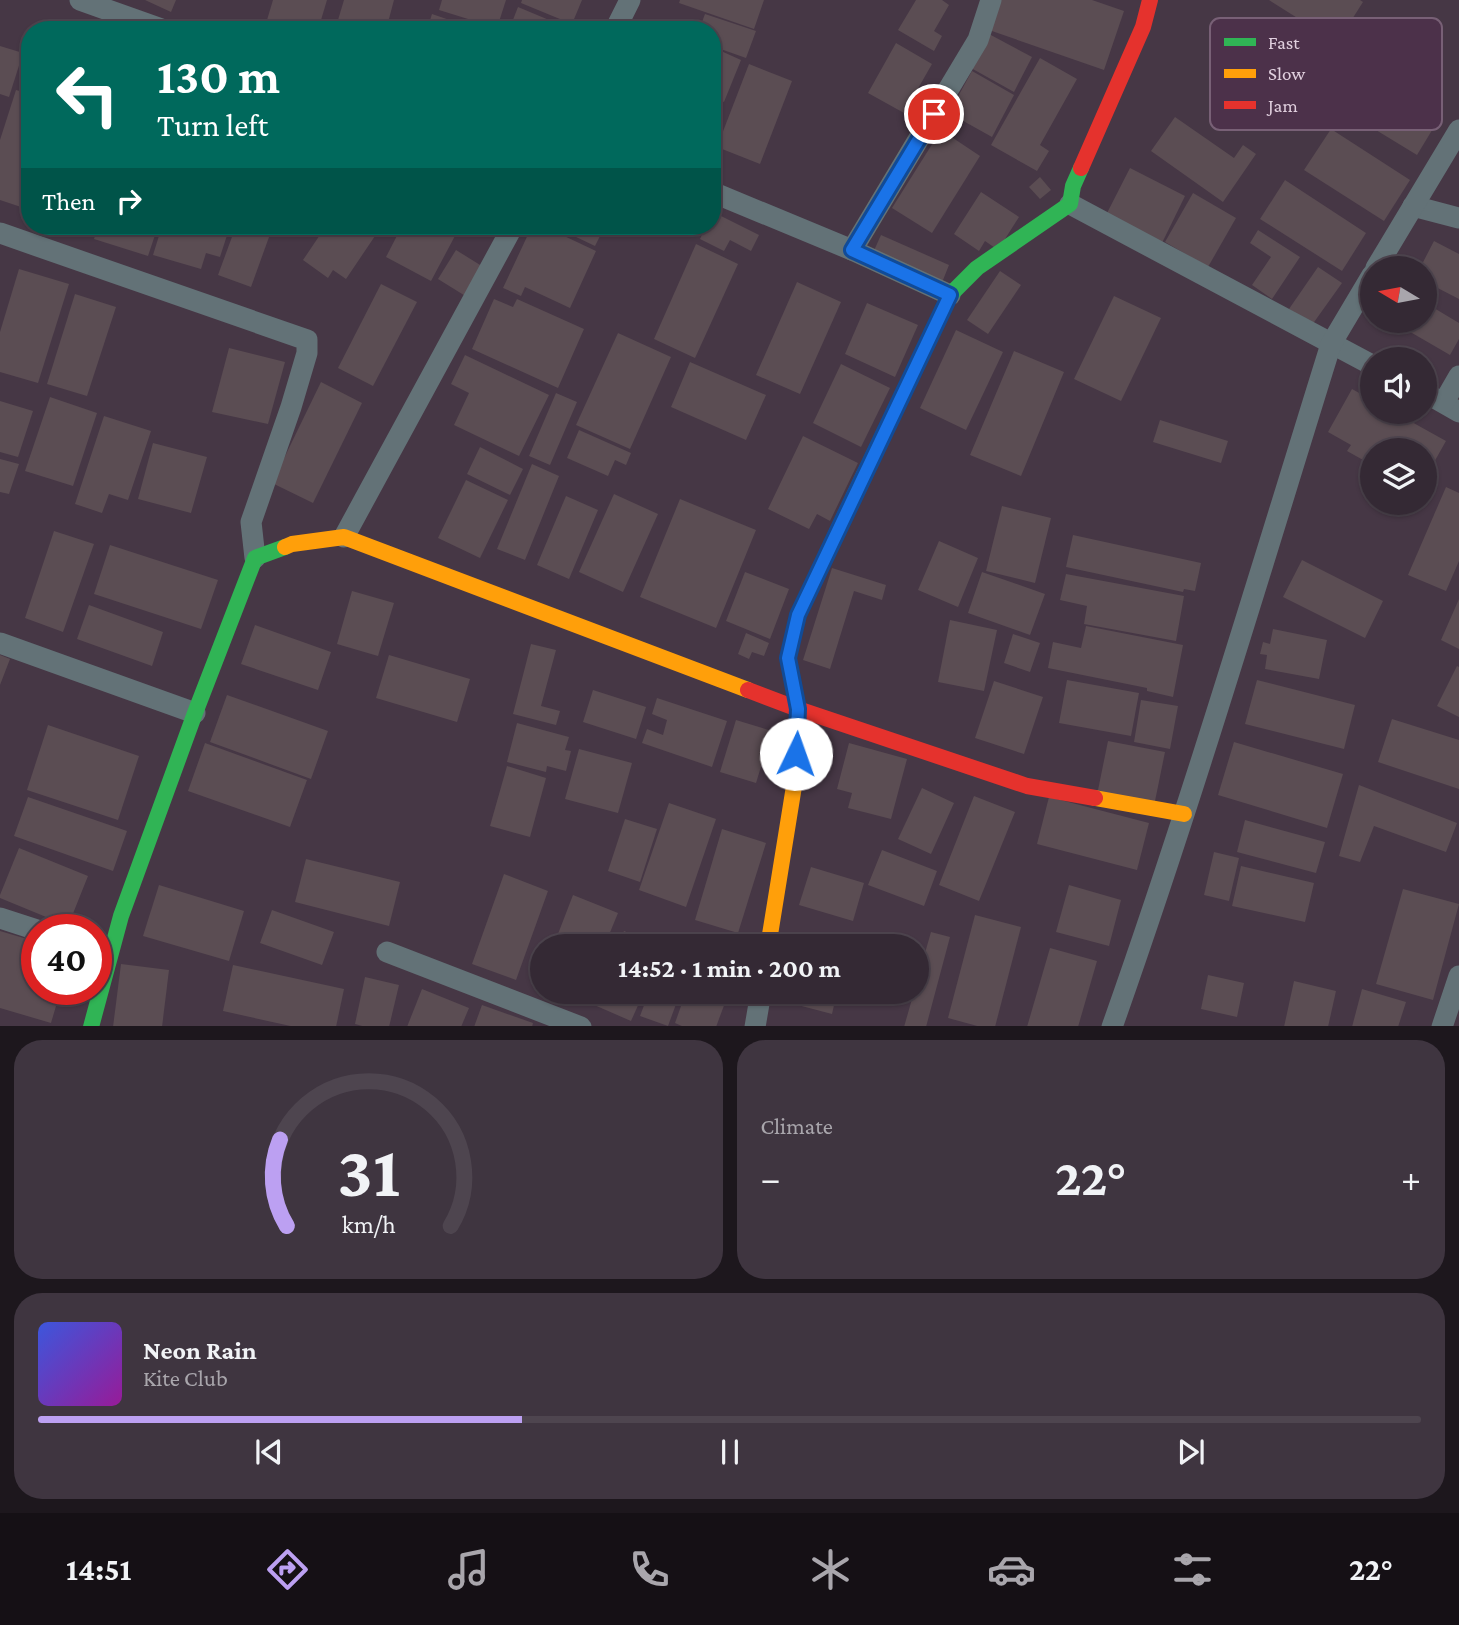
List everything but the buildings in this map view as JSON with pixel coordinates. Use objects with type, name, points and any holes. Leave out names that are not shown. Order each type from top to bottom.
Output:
[{"type":"street","points":[[80,0],[139,21]]},
{"type":"street","points":[[620,21],[630,0]]},
{"type":"street","points":[[852,250],[978,40],[991,0]]},
{"type":"street","points":[[770,934],[795,780],[798,709],[788,658],[798,615],[950,295],[977,268],[1070,204],[1073,186],[1143,27],[1150,0]]},
{"type":"street","points":[[1383,256],[1459,130]]},
{"type":"street","points":[[721,196],[852,250],[950,295]]},
{"type":"street","points":[[1070,204],[1360,359]]},
{"type":"street","points":[[1413,206],[1459,218]]},
{"type":"street","points":[[0,233],[307,340],[307,353],[294,397],[251,522],[255,558],[112,934]]},
{"type":"street","points":[[344,537],[508,235]]},
{"type":"street","points":[[1112,1026],[1148,927],[1331,344],[1360,295]]},
{"type":"street","points":[[1451,407],[1459,376]]},
{"type":"street","points":[[255,558],[292,544],[344,537],[798,709],[1027,786],[1184,814]]},
{"type":"street","points":[[0,643],[195,713]]},
{"type":"street","points":[[0,918],[21,925]]},
{"type":"street","points":[[387,952],[578,1026]]},
{"type":"street","points":[[1443,1026],[1459,976]]},
{"type":"street","points":[[755,1026],[759,1004]]},
{"type":"street","points":[[91,1026],[94,1005]]},
{"type":"traffic: fast","points":[[864,475],[950,295],[977,268],[1070,204],[1073,186],[1081,168]]},
{"type":"traffic: fast","points":[[91,1026],[121,916],[255,558],[285,547]]},
{"type":"traffic: slow","points":[[770,934],[795,780],[798,709],[788,658],[798,615],[864,475]]},
{"type":"traffic: slow","points":[[285,547],[344,537],[748,690]]},
{"type":"traffic: slow","points":[[1095,798],[1184,814]]},
{"type":"traffic: jam","points":[[1081,168],[1143,27],[1150,0]]},
{"type":"traffic: jam","points":[[748,690],[1027,786],[1095,798]]},
{"type":"route","points":[[796,754],[798,709],[788,658],[798,615],[950,295],[852,250],[934,114]]}]
